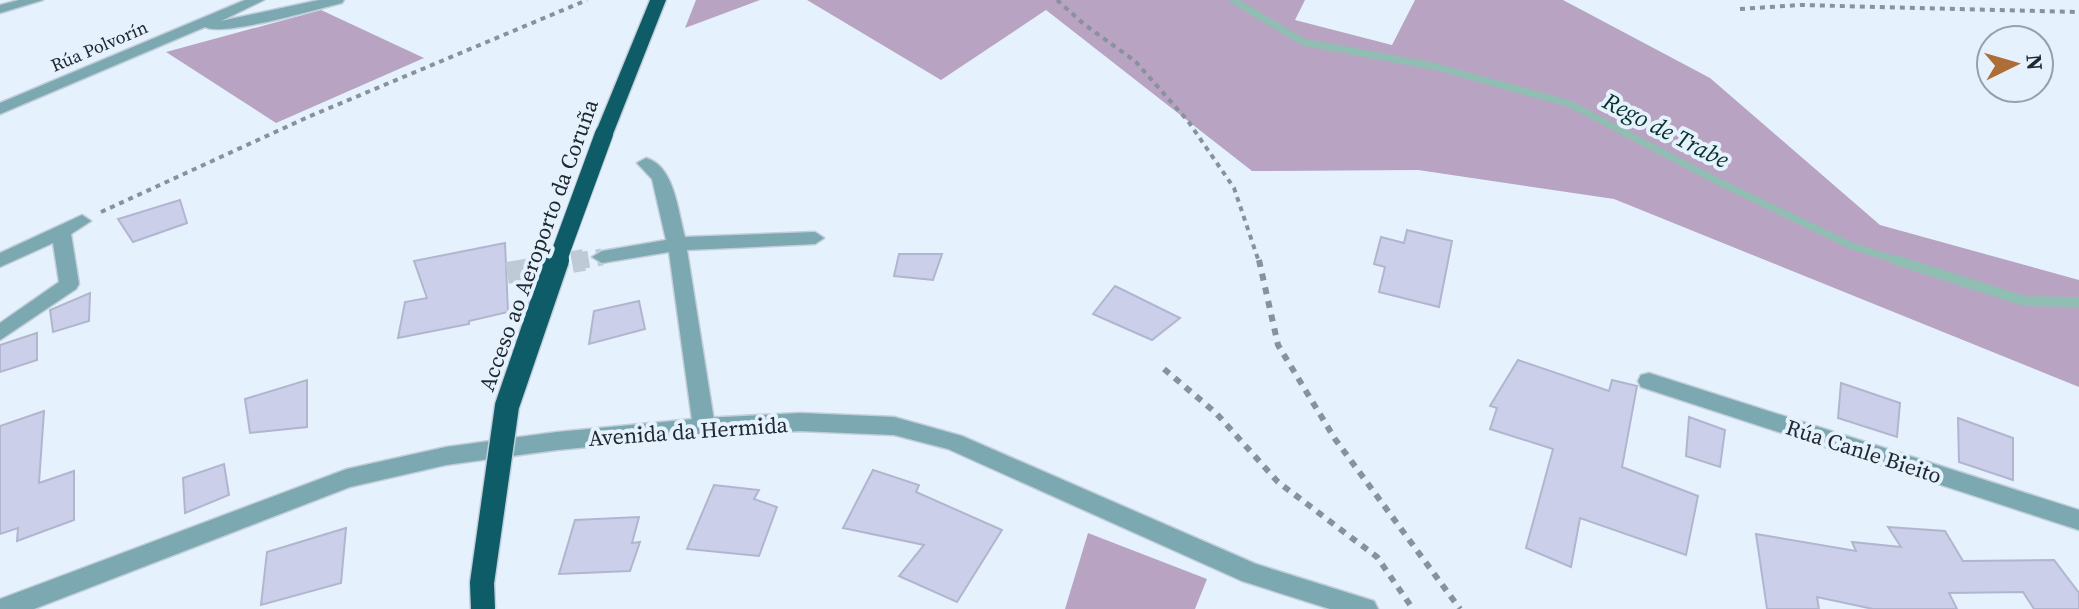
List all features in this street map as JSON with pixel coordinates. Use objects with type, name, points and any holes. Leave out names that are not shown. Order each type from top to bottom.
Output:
[{"type":"highway","name":"Acceso ao Aeroporto da Coruña","points":[[483,609],[482,583],[507,406],[574,215],[658,0]]},
{"type":"street","points":[[0,9],[36,0]]},
{"type":"street","name":"Rúa Polvorín","points":[[0,109],[257,0]]},
{"type":"street","points":[[197,26],[240,23],[337,0]]},
{"type":"street","points":[[646,163],[660,178],[677,244],[704,427]]},
{"type":"street","points":[[0,261],[82,221]]},
{"type":"street","points":[[0,333],[69,284],[61,231]]},
{"type":"street","points":[[602,257],[677,244],[815,238]]},
{"type":"street","name":"Rúa Canle Bieito","points":[[1649,381],[2079,520]]},
{"type":"street","name":"Avenida da Hermida","points":[[4,609],[347,478],[446,456],[704,427],[800,422],[894,426],[939,438],[1251,573],[1365,609]]},
{"type":"path","points":[[82,221],[308,117],[587,0]]},
{"type":"path","points":[[1057,0],[1085,25],[1135,61],[1188,121],[1234,188],[1261,267],[1278,345],[1335,439],[1460,609]]},
{"type":"path","points":[[1740,9],[1800,5],[2079,12]]},
{"type":"path","points":[[1164,369],[1216,413],[1278,482],[1377,557],[1413,609]]},
{"type":"shaded area","points":[[696,0],[760,0],[685,28]]},
{"type":"shaded area","points":[[807,0],[1305,0],[1295,20],[1392,45],[1415,0],[1563,0],[1710,78],[1880,225],[2079,280],[2079,387],[1614,199],[1418,170],[1252,171],[1046,10],[941,80]]},
{"type":"shaded area","points":[[321,10],[424,58],[276,123],[166,52]]},
{"type":"shaded area","points":[[1088,533],[1207,579],[1195,609],[1065,609]]},
{"type":"building","points":[[180,200],[187,223],[133,242],[118,219]]},
{"type":"building","points":[[1407,230],[1452,241],[1439,307],[1379,292],[1385,267],[1374,264],[1381,237],[1404,243]]},
{"type":"building","points":[[505,243],[508,312],[469,321],[469,324],[398,338],[405,302],[427,298],[414,261]]},
{"type":"building","points":[[899,254],[942,254],[933,280],[894,276]]},
{"type":"building","points":[[1115,286],[1180,318],[1152,340],[1093,314]]},
{"type":"building","points":[[90,293],[89,321],[53,332],[50,310]]},
{"type":"building","points":[[639,301],[645,329],[589,344],[594,311]]},
{"type":"building","points":[[37,333],[37,360],[0,372],[0,345]]},
{"type":"building","points":[[1518,360],[1609,391],[1612,380],[1637,386],[1622,467],[1698,496],[1686,555],[1580,518],[1571,567],[1526,548],[1553,449],[1490,429],[1497,408],[1490,406]]},
{"type":"building","points":[[307,380],[307,427],[250,433],[245,399]]},
{"type":"building","points":[[1841,383],[1900,403],[1897,437],[1838,418]]},
{"type":"building","points":[[44,411],[39,483],[74,471],[74,520],[17,541],[18,528],[0,534],[0,426]]},
{"type":"building","points":[[1689,417],[1725,430],[1720,467],[1686,456]]},
{"type":"building","points":[[1958,418],[2013,438],[2013,480],[1959,462]]},
{"type":"building","points":[[224,464],[229,495],[185,513],[183,478]]},
{"type":"building","points":[[873,470],[919,485],[916,492],[1002,530],[957,602],[899,576],[924,545],[843,528]]},
{"type":"building","points":[[714,485],[759,490],[754,499],[777,507],[759,556],[687,549]]},
{"type":"building","points":[[639,517],[632,543],[640,542],[630,571],[559,574],[575,520]]},
{"type":"building","points":[[1888,527],[1945,531],[1963,561],[2054,560],[2079,593],[2079,609],[2034,609],[2023,592],[1949,593],[1957,609],[1873,609],[1817,597],[1819,609],[1767,609],[1756,534],[1856,551],[1852,542],[1901,547]]},
{"type":"building","points":[[346,528],[341,583],[261,605],[267,552]]},
{"type":"waterway","name":"Rego de Trabe","points":[[1233,0],[1303,42],[1437,67],[1570,104],[1715,180],[1852,246],[1902,262]]},
{"type":"waterway","name":"Rego de Trabe","points":[[1896,260],[2024,301],[2079,302]]},
{"type":"tunnel","points":[[584,260],[602,257]]},
{"type":"tunnel","points":[[507,273],[584,260]]},
{"type":"tunnel","points":[[572,262],[584,260]]}]
